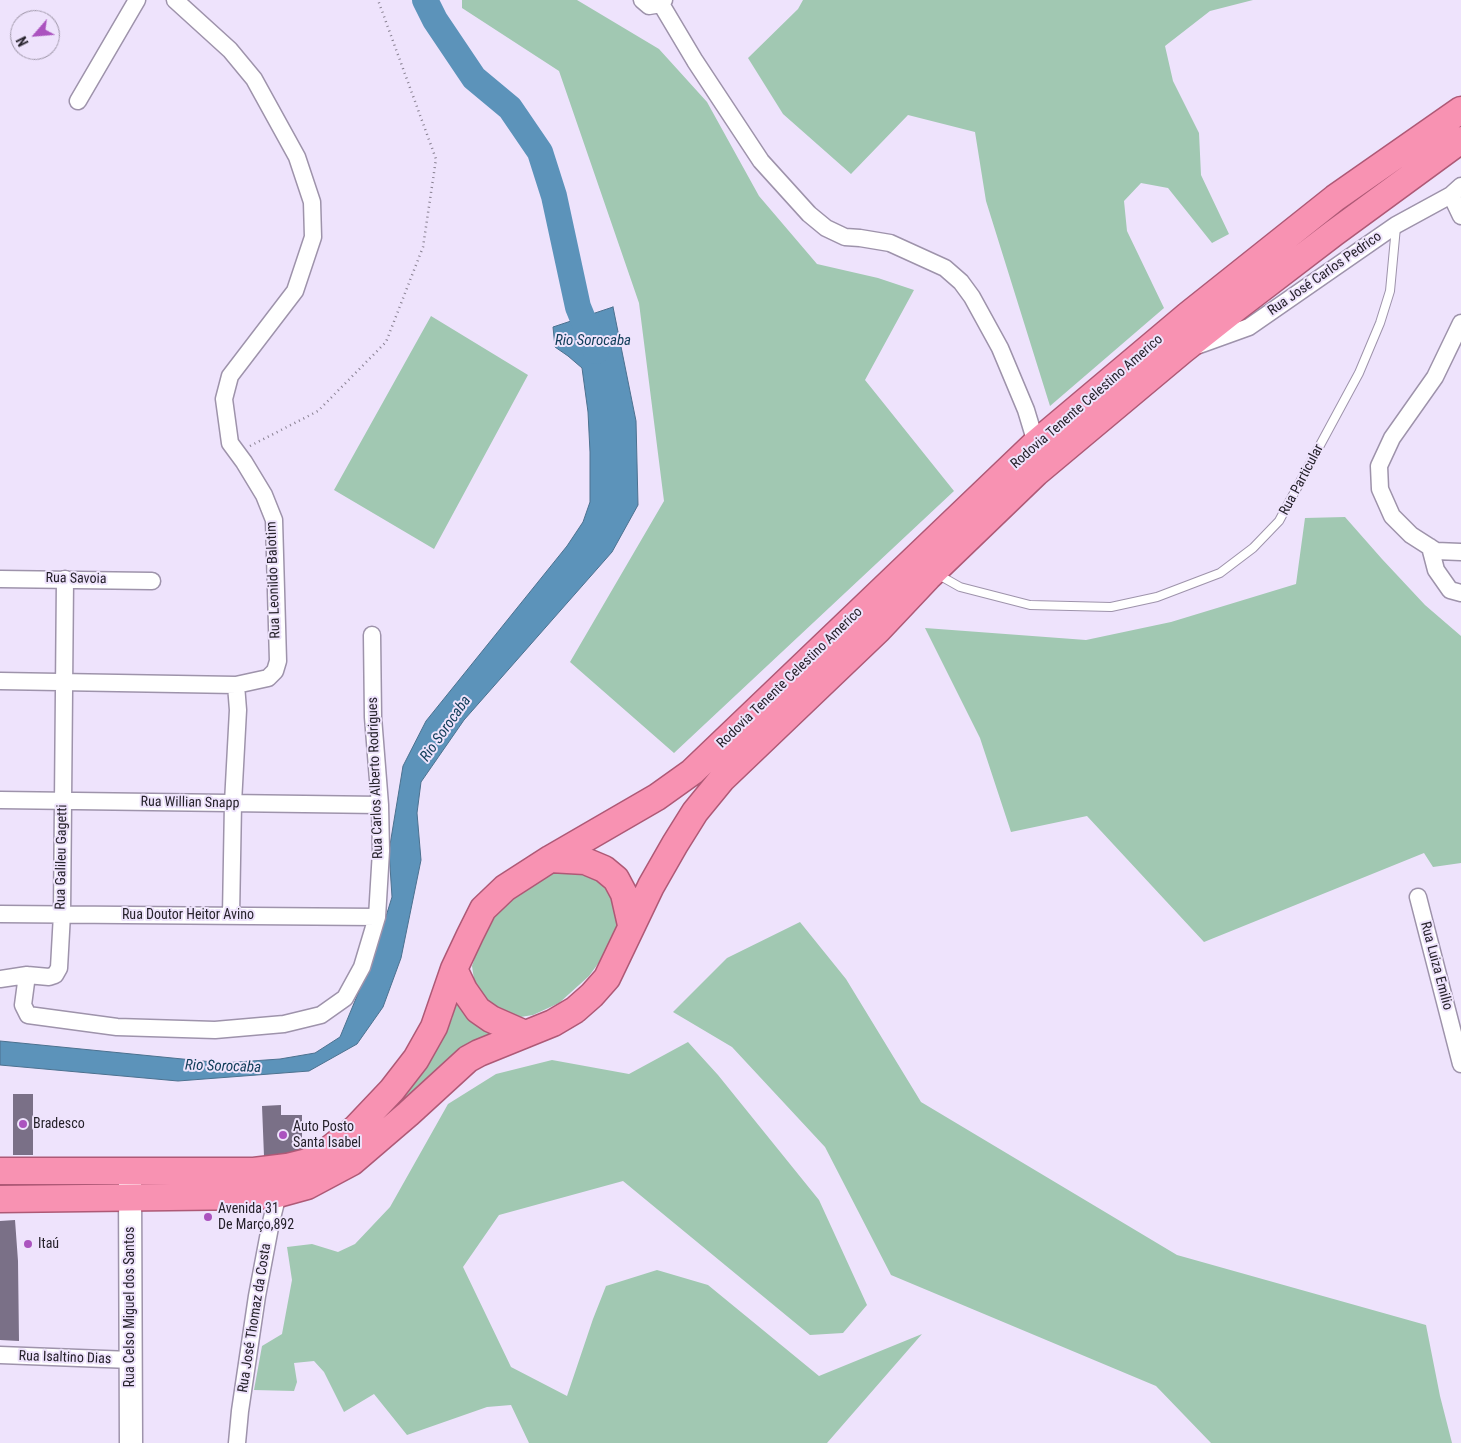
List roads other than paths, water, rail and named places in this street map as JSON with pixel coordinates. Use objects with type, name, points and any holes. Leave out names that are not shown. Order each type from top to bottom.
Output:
[{"type":"highway","name":"Rodovia Tenente Celestino Americo","points":[[0,1171],[254,1171],[287,1167],[307,1162],[326,1152],[356,1128],[392,1090],[416,1059],[434,1027],[454,969],[483,909],[505,888],[550,859],[657,797],[692,772],[1036,443],[1188,314],[1335,198],[1461,110]]},
{"type":"highway","name":"Rodovia Tenente Celestino Americo","points":[[0,1199],[255,1196],[278,1194],[306,1186],[352,1162],[468,1059],[553,1023],[575,1010],[607,978],[651,886],[675,844],[695,812],[722,779],[878,630],[933,572],[1036,473],[1236,308],[1326,238],[1461,140]]},
{"type":"highway","points":[[550,859],[585,861],[604,869],[616,878],[624,894],[632,925]]},
{"type":"highway","points":[[454,969],[464,990],[478,1010],[491,1019],[525,1034]]},
{"type":"main road","name":"Rua Celso Miguel dos Santos","points":[[130,1171],[131,1443]]},
{"type":"street","points":[[78,101],[137,0]]},
{"type":"street","name":"Rua Leonildo Balotim","points":[[175,0],[230,50],[254,79],[297,157],[312,202],[313,238],[295,291],[230,376],[224,399],[230,443],[264,495],[274,520],[274,578],[278,661],[275,671],[268,678],[236,684]]},
{"type":"street","points":[[642,0],[649,6],[662,2],[696,61],[761,161],[809,214],[826,228],[845,237],[890,243],[945,268],[961,282],[972,297],[1000,348],[1026,410],[1036,443]]},
{"type":"street","points":[[1456,190],[1461,216]]},
{"type":"street","name":"Rua José Carlos Pedrico","points":[[1183,350],[1249,327],[1396,225],[1456,190]]},
{"type":"street","points":[[1461,323],[1435,377],[1392,438],[1379,466],[1380,489],[1392,516],[1411,536],[1436,551],[1461,552]]},
{"type":"street","points":[[1430,547],[1436,570],[1450,590],[1461,593]]},
{"type":"street","name":"Rua Savoia","points":[[0,579],[152,581]]},
{"type":"street","name":"Rua Galileu Gagetti","points":[[0,979],[27,975],[49,977],[55,975],[59,968],[62,914],[65,579]]},
{"type":"street","name":"Rua Carlos Alberto Rodrigues","points":[[27,975],[23,1005],[28,1015],[117,1027],[215,1030],[284,1024],[321,1015],[345,998],[362,967],[377,916],[381,852],[380,805],[373,717],[372,635]]},
{"type":"street","points":[[0,681],[236,684],[238,710],[233,803],[231,916]]},
{"type":"street","name":"Rua Willian Snapp","points":[[0,800],[380,805]]},
{"type":"street","name":"Rua Luiza Emilio","points":[[1418,897],[1455,1016],[1461,1064]]},
{"type":"street","name":"Rua Doutor Heitor Avino","points":[[0,914],[377,916]]},
{"type":"street","name":"Rua José Thomaz da Costa","points":[[237,1443],[257,1296],[278,1194]]},
{"type":"street","name":"Rua Isaltino Dias","points":[[0,1355],[131,1360]]},
{"type":"lane","name":"Rua Particular","points":[[933,572],[960,587],[1030,605],[1111,607],[1157,597],[1220,573],[1253,548],[1280,521],[1359,374],[1380,323],[1390,291],[1396,225]]},
{"type":"water","name":"Rio Sorocaba","points":[[613,307],[636,421],[638,505],[612,552],[464,720],[421,782],[417,813],[421,860],[401,958],[383,1007],[357,1044],[309,1071],[178,1081],[0,1065],[0,1041],[223,1063],[280,1059],[315,1053],[340,1037],[374,955],[392,897],[389,851],[403,766],[426,721],[567,546],[583,522],[590,502],[588,412],[582,368],[555,347],[553,327]]},
{"type":"waterway","name":"Rio Sorocaba","points":[[425,0],[435,20],[474,78],[510,108],[540,152],[554,196],[578,307],[596,351]]},
{"type":"place","name":"Bradesco","points":[[23,1124]]},
{"type":"place","name":"Auto Posto Santa Isabel","points":[[283,1135]]},
{"type":"place","name":"Avenida 31 De Março,892","points":[[208,1217]]},
{"type":"place","name":"Itaú","points":[[28,1244]]}]
